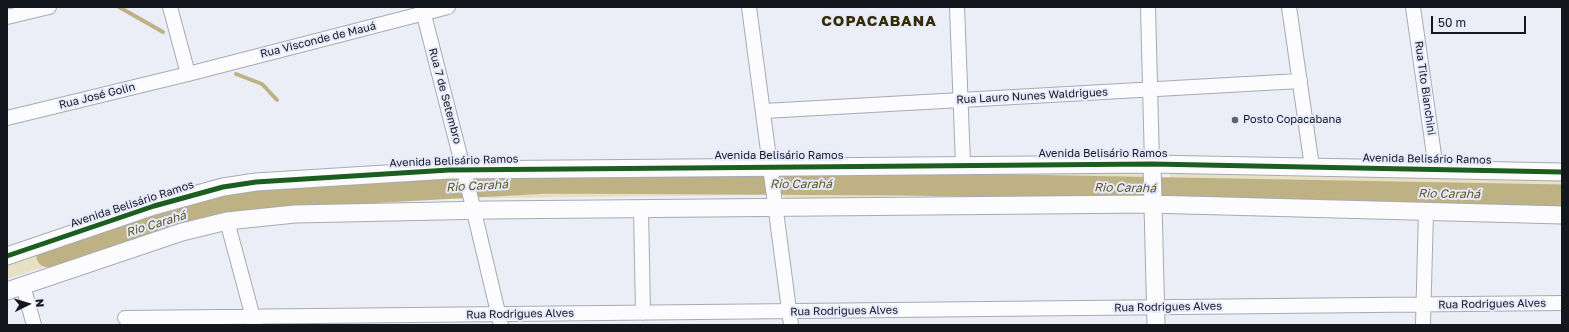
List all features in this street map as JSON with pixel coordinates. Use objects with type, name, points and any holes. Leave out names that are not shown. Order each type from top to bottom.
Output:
[{"type":"main road","name":"Avenida Belisário Ramos","points":[[7,256],[154,206],[223,187],[256,182],[465,174],[772,170],[963,164],[1152,167],[1312,167],[1562,172]]},
{"type":"main road","points":[[1152,167],[1156,325]]},
{"type":"main road","points":[[15,289],[182,232],[227,221],[295,214],[472,203],[641,209],[776,202],[1153,201],[1562,215]]},
{"type":"street","points":[[7,17],[49,7]]},
{"type":"street","points":[[170,7],[188,74]]},
{"type":"street","name":"Rua Visconde de Mauá","points":[[188,74],[422,10],[448,7]]},
{"type":"street","points":[[750,7],[790,318]]},
{"type":"street","points":[[957,7],[963,164]]},
{"type":"street","points":[[1148,7],[1152,167]]},
{"type":"street","points":[[1289,7],[1312,167]]},
{"type":"street","name":"Rua Tito Bianchini","points":[[1413,7],[1436,169]]},
{"type":"street","name":"Rua 7 de Setembro","points":[[422,10],[465,174],[500,320]]},
{"type":"street","name":"Rua José Golin","points":[[7,118],[188,74]]},
{"type":"street","name":"Rua Lauro Nunes Waldrigues","points":[[764,111],[1300,81]]},
{"type":"street","points":[[641,209],[643,313]]},
{"type":"street","points":[[1423,325],[1426,211]]},
{"type":"street","points":[[227,221],[254,321]]},
{"type":"street","points":[[15,289],[34,325]]},
{"type":"street","name":"Rua Rodrigues Alves","points":[[125,318],[254,321],[500,320],[643,313],[790,318],[1156,308],[1562,304]]},
{"type":"shaded area","points":[[1152,169],[1153,194],[1000,194],[788,199],[783,196],[782,172]]},
{"type":"shaded area","points":[[1170,171],[1562,178],[1562,206],[1170,196]]},
{"type":"shaded area","points":[[764,175],[765,193],[763,195],[489,198],[485,196],[481,180],[485,178]]},
{"type":"shaded area","points":[[457,176],[458,198],[291,206],[187,223],[7,279],[7,263],[129,219],[233,191]]},
{"type":"waterway","points":[[119,7],[163,32]]},
{"type":"waterway","points":[[236,74],[262,84],[277,100]]},
{"type":"waterway","name":"Rio Carahá","points":[[48,256],[216,206],[311,195],[549,182],[904,184],[1562,196]]},
{"type":"waterway","points":[[342,185],[344,194]]},
{"type":"cycle path","points":[[7,256],[154,206],[223,187],[256,182],[449,170],[1152,164],[1562,172]]},
{"type":"place","name":"Posto Copacabana","points":[[1235,120]]},
{"type":"district","name":"COPACABANA","points":[[879,21]]}]
